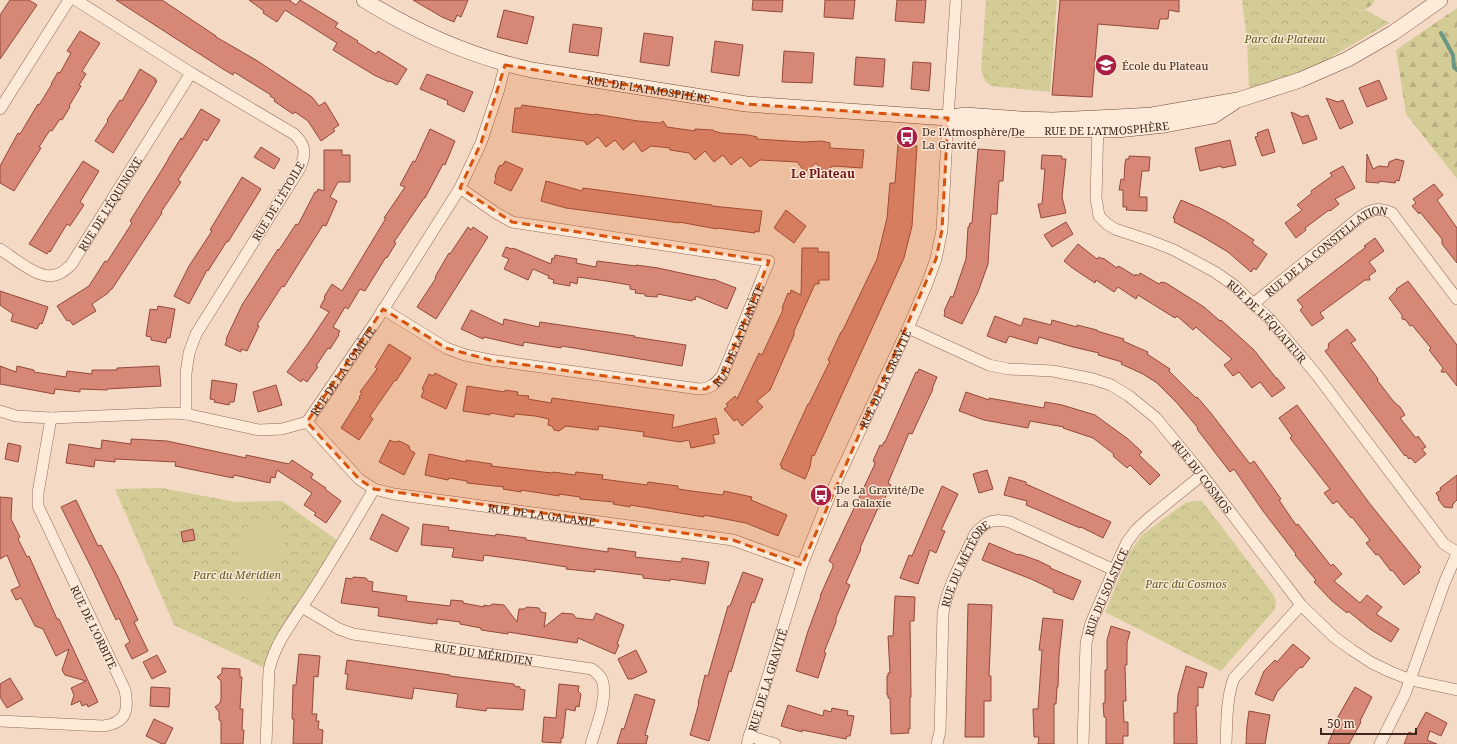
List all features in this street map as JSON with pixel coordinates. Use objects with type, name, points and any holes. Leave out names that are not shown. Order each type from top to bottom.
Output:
[{"type":"street","points":[[0,109],[69,0]]},
{"type":"street","name":"RUE DE L'ÉTOILE","points":[[76,0],[191,73],[294,134],[301,140],[304,149],[304,159],[300,168],[196,334],[189,353],[186,373],[186,414]]},
{"type":"street","name":"RUE DE LA GRAVITÉ","points":[[748,740],[802,565],[830,494],[908,328],[936,259],[942,230],[956,0]]},
{"type":"street","name":"RUE DE L'ATMOSPHÈRE","points":[[373,2],[430,36],[504,65],[659,92],[746,104],[948,118],[965,127],[1023,130],[1098,124],[1165,125],[1213,116],[1238,100],[1300,80],[1348,59],[1393,32],[1440,0]]},
{"type":"street","name":"RUE DE LA COMÈTE","points":[[0,411],[16,416],[51,418],[167,413],[186,414],[259,430],[282,429],[307,422],[383,310],[460,188],[482,143],[499,89],[504,65]]},
{"type":"street","name":"RUE DE L'ÉQUINOXE","points":[[0,249],[36,272],[47,276],[64,272],[71,265],[191,73]]},
{"type":"street","name":"RUE DE L'ÉQUATEUR","points":[[1098,124],[1096,198],[1099,216],[1106,224],[1115,229],[1174,250],[1210,269],[1235,286],[1269,318],[1316,374],[1444,544],[1457,553]]},
{"type":"street","name":"RUE DE LA PLANÈTE","points":[[383,310],[446,348],[465,355],[484,359],[699,389],[706,389],[715,384],[722,376],[769,261],[512,222],[496,213],[460,188]]},
{"type":"street","name":"RUE DE LA CONSTELLATION","points":[[1253,304],[1360,217],[1374,209],[1384,209],[1392,213],[1457,299]]},
{"type":"street","name":"RUE DU COSMOS","points":[[908,328],[989,365],[1008,369],[1052,371],[1093,379],[1111,385],[1129,396],[1156,418],[1202,475],[1301,605],[1334,637],[1372,662],[1411,680],[1457,690]]},
{"type":"street","name":"RUE DE L'ORBITE","points":[[0,721],[103,726],[113,725],[122,718],[126,710],[127,701],[125,690],[38,506],[38,493],[51,418]]},
{"type":"street","name":"RUE DE LA GALAXIE","points":[[307,422],[359,479],[374,489],[394,494],[733,540],[802,565]]},
{"type":"street","name":"RUE DU SOLSTICE","points":[[1083,744],[1086,643],[1091,623],[1114,570],[1127,542],[1136,530],[1202,475]]},
{"type":"street","points":[[266,744],[269,670],[271,659],[276,647],[374,489]]},
{"type":"street","name":"RUE DU MÉTÉORE","points":[[937,744],[940,731],[943,614],[945,603],[948,591],[975,534],[980,527],[992,520],[1010,522],[1114,570]]},
{"type":"street","points":[[1380,744],[1401,704],[1411,680],[1445,581],[1457,553]]},
{"type":"street","points":[[1226,744],[1228,699],[1234,678],[1301,605]]},
{"type":"street","name":"RUE DU MÉRIDIEN","points":[[302,607],[339,629],[352,634],[592,669],[599,674],[603,682],[604,692],[603,702],[591,744]]},
{"type":"street","points":[[748,740],[775,744]]},
{"type":"highlighted area","points":[[505,65],[746,104],[948,118],[942,230],[936,259],[802,565],[733,540],[374,489],[359,479],[307,422],[383,309],[446,348],[490,360],[699,389],[706,389],[722,376],[769,261],[512,222],[460,188],[481,143]]},
{"type":"green space","points":[[986,0],[1057,0],[1050,92],[991,86],[985,81],[981,69]]},
{"type":"green space","name":"Parc du Plateau","points":[[1242,0],[1350,0],[1358,11],[1366,10],[1389,23],[1321,63],[1295,74],[1249,88],[1247,41]]},
{"type":"green space","points":[[1350,0],[1375,0],[1368,8],[1358,11]]},
{"type":"green space","points":[[1457,8],[1457,179],[1406,114],[1396,50]]},
{"type":"green space","name":"Parc du Méridien","points":[[162,488],[235,502],[282,501],[341,543],[269,670],[174,625],[115,489]]},
{"type":"green space","name":"Parc du Cosmos","points":[[1202,501],[1273,594],[1276,601],[1275,609],[1221,671],[1105,612],[1130,552],[1142,535],[1185,503]]},
{"type":"green space","points":[[250,519],[288,530],[266,603],[227,592]]},
{"type":"building","points":[[10,0],[29,0],[37,5],[0,59],[0,15]]},
{"type":"building","points":[[116,0],[162,0],[216,37],[256,60],[312,97],[319,106],[325,102],[339,125],[333,129],[335,131],[321,141],[308,121],[295,112],[293,114],[274,101],[275,99],[270,96],[271,95],[234,72],[233,75],[223,69]]},
{"type":"building","points":[[249,0],[291,0],[290,1],[296,5],[300,0],[338,23],[335,27],[358,41],[357,42],[376,54],[378,51],[407,69],[397,85],[390,81],[389,82],[374,75],[333,50],[337,43],[285,10],[277,22],[263,13],[264,11]]},
{"type":"building","points":[[413,0],[468,0],[461,17],[457,15],[454,22],[442,17]]},
{"type":"building","points":[[753,0],[783,0],[782,12],[752,10]]},
{"type":"building","points":[[825,0],[855,0],[853,19],[824,17]]},
{"type":"building","points":[[897,0],[926,0],[924,23],[895,21]]},
{"type":"building","points":[[1060,0],[1179,0],[1179,12],[1169,10],[1168,19],[1160,19],[1158,29],[1098,24],[1092,97],[1052,95]]},
{"type":"building","points":[[504,10],[534,17],[527,44],[497,37]]},
{"type":"building","points":[[573,24],[602,28],[598,56],[569,52]]},
{"type":"building","points":[[80,31],[100,43],[82,71],[86,74],[79,85],[81,86],[69,106],[70,107],[62,120],[60,119],[52,131],[50,130],[39,147],[41,148],[14,191],[0,183],[0,166],[18,133],[20,134],[58,72],[60,73],[71,53],[67,51]]},
{"type":"building","points":[[644,33],[673,37],[669,66],[640,62]]},
{"type":"building","points":[[715,41],[743,45],[739,76],[711,72]]},
{"type":"building","points":[[784,51],[814,53],[812,83],[782,82]]},
{"type":"building","points":[[856,57],[885,59],[883,87],[854,85]]},
{"type":"building","points":[[913,62],[931,63],[929,91],[911,89]]},
{"type":"building","points":[[140,69],[157,81],[113,153],[95,141],[120,100],[122,101]]},
{"type":"building","points":[[427,74],[473,92],[464,112],[447,104],[448,101],[420,89]]},
{"type":"building","points":[[1379,80],[1387,99],[1367,107],[1359,88]]},
{"type":"building","points":[[1326,98],[1338,102],[1343,100],[1353,123],[1340,129]]},
{"type":"building","points":[[522,105],[638,121],[660,123],[663,121],[667,127],[695,131],[695,129],[713,130],[721,133],[749,135],[757,137],[757,139],[803,142],[822,141],[830,143],[830,148],[864,150],[862,168],[833,166],[824,173],[816,163],[805,172],[797,162],[760,160],[750,167],[741,157],[731,165],[723,155],[714,162],[705,151],[695,160],[689,153],[670,150],[670,148],[651,146],[642,152],[634,141],[623,150],[615,140],[606,147],[598,137],[587,145],[584,141],[512,132],[515,108],[521,108]]},
{"type":"building","points":[[201,109],[220,120],[207,141],[204,139],[178,180],[181,182],[161,212],[162,213],[112,289],[92,304],[96,311],[73,325],[69,320],[67,321],[57,306],[89,286],[105,261],[107,262],[132,223],[130,221],[168,159],[181,138],[182,140]]},
{"type":"building","points":[[1291,112],[1302,117],[1308,115],[1317,139],[1303,144]]},
{"type":"building","points":[[430,129],[455,141],[445,165],[443,164],[425,198],[394,242],[396,243],[365,291],[360,289],[348,309],[345,307],[333,327],[340,331],[330,349],[328,348],[316,366],[318,367],[307,382],[303,379],[301,382],[287,372],[329,312],[320,307],[325,298],[324,297],[332,284],[342,291],[386,218],[384,218],[405,187],[400,185],[413,161],[415,162]]},
{"type":"building","points":[[1268,129],[1275,152],[1262,156],[1255,137],[1258,136],[1257,133]]},
{"type":"building","points":[[1230,140],[1236,165],[1222,168],[1221,166],[1200,171],[1195,148]]},
{"type":"building","points":[[898,144],[917,146],[912,226],[904,258],[814,456],[812,455],[810,467],[805,479],[781,468],[782,466],[780,465],[830,361],[828,360],[841,332],[877,259],[887,218],[890,183],[895,183]]},
{"type":"building","points":[[261,147],[280,159],[274,169],[254,157]]},
{"type":"building","points":[[978,149],[1005,151],[1003,181],[999,181],[997,214],[991,214],[988,264],[978,292],[962,324],[944,316],[944,311],[951,296],[953,297],[966,259],[968,227],[970,223],[972,223]]},
{"type":"building","points":[[324,150],[342,150],[342,155],[350,155],[350,182],[338,182],[330,197],[337,201],[326,226],[323,225],[284,287],[282,286],[257,325],[259,326],[247,351],[241,349],[241,352],[225,345],[226,339],[242,305],[278,249],[279,250],[296,224],[298,225],[315,192],[317,192],[318,189],[324,191]]},
{"type":"building","points":[[1367,154],[1373,169],[1379,166],[1388,167],[1389,162],[1396,159],[1404,161],[1399,181],[1396,180],[1395,183],[1379,181],[1379,183],[1366,182]]},
{"type":"building","points":[[1042,155],[1062,156],[1062,159],[1066,159],[1062,197],[1066,213],[1041,218],[1038,204],[1042,204],[1045,169],[1041,169]]},
{"type":"building","points":[[1129,156],[1150,157],[1149,171],[1142,171],[1139,197],[1147,197],[1147,211],[1126,210],[1127,207],[1123,207],[1123,190],[1119,190],[1121,179],[1124,180],[1126,159],[1129,159]]},
{"type":"building","points":[[83,161],[99,171],[80,202],[84,205],[70,226],[67,224],[50,252],[49,251],[47,254],[29,244]]},
{"type":"building","points":[[505,161],[523,169],[511,191],[494,183],[499,166],[503,165]]},
{"type":"building","points":[[1343,166],[1355,188],[1335,199],[1339,204],[1305,228],[1306,230],[1296,238],[1285,223],[1302,210],[1297,205],[1312,193],[1311,191],[1332,176],[1330,173]]},
{"type":"building","points":[[242,177],[261,189],[228,242],[227,241],[208,271],[207,270],[189,304],[174,296],[189,266],[212,231],[210,230]]},
{"type":"building","points":[[546,181],[582,191],[583,188],[712,206],[762,211],[759,232],[755,231],[755,233],[717,229],[679,222],[566,208],[541,201]]},
{"type":"building","points":[[1434,184],[1443,195],[1437,200],[1457,228],[1457,263],[1442,244],[1442,239],[1420,212],[1419,214],[1412,206],[1416,203],[1413,199]]},
{"type":"building","points":[[1181,200],[1225,221],[1254,240],[1252,243],[1267,254],[1256,270],[1254,268],[1251,272],[1228,252],[1174,222],[1175,219],[1173,218]]},
{"type":"building","points":[[786,210],[806,226],[794,243],[774,228]]},
{"type":"building","points":[[1066,222],[1073,234],[1052,247],[1044,235]]},
{"type":"building","points":[[468,227],[471,230],[473,227],[488,237],[436,319],[417,307],[436,278],[435,277],[449,253],[450,254]]},
{"type":"building","points":[[1375,238],[1384,251],[1369,262],[1376,271],[1369,276],[1370,280],[1365,280],[1320,313],[1324,318],[1312,326],[1300,310],[1303,307],[1297,300],[1366,247],[1364,246]]},
{"type":"building","points":[[1078,244],[1097,259],[1099,257],[1103,258],[1117,268],[1118,266],[1135,276],[1136,274],[1138,276],[1140,273],[1159,284],[1161,282],[1166,283],[1204,307],[1220,321],[1221,320],[1254,350],[1285,388],[1272,397],[1260,382],[1252,388],[1239,372],[1233,376],[1224,365],[1232,359],[1196,327],[1193,330],[1177,316],[1175,318],[1138,295],[1136,299],[1118,287],[1114,292],[1096,280],[1095,283],[1071,267],[1064,261]]},
{"type":"building","points":[[506,247],[513,248],[551,264],[552,258],[554,259],[555,255],[577,259],[576,263],[596,267],[597,261],[636,265],[713,279],[736,288],[727,309],[696,296],[695,300],[693,299],[692,301],[658,294],[657,297],[645,296],[645,294],[635,293],[636,290],[630,289],[630,285],[606,281],[578,277],[577,284],[570,282],[570,286],[553,283],[554,280],[548,278],[549,276],[533,269],[528,280],[504,269],[509,259],[502,256]]},
{"type":"building","points":[[802,248],[818,248],[818,252],[829,252],[829,280],[819,280],[819,284],[815,284],[770,390],[757,401],[763,407],[742,426],[737,419],[734,421],[724,409],[728,406],[726,404],[735,396],[737,399],[759,353],[762,355],[782,312],[782,308],[788,293],[790,294],[791,290],[801,295]]},
{"type":"building","points":[[1408,281],[1457,345],[1457,386],[1446,372],[1441,372],[1443,368],[1429,350],[1431,348],[1412,325],[1410,326],[1406,320],[1402,319],[1402,315],[1389,298],[1397,290],[1396,289]]},
{"type":"building","points":[[0,291],[48,307],[42,324],[40,323],[37,329],[11,321],[13,314],[0,305]]},
{"type":"building","points":[[158,306],[175,309],[170,338],[167,338],[166,343],[151,340],[151,337],[146,336],[150,309],[157,310]]},
{"type":"building","points":[[471,310],[503,325],[504,319],[539,327],[540,322],[686,345],[682,366],[562,346],[561,348],[524,342],[523,346],[484,337],[483,339],[461,329]]},
{"type":"building","points":[[995,316],[1021,326],[1024,318],[1051,325],[1052,320],[1077,327],[1077,325],[1097,330],[1124,339],[1123,341],[1148,352],[1147,354],[1170,369],[1169,371],[1196,398],[1197,397],[1210,412],[1250,464],[1254,461],[1281,499],[1279,500],[1296,525],[1298,524],[1331,566],[1333,564],[1342,574],[1334,581],[1360,603],[1367,595],[1382,607],[1376,614],[1399,629],[1391,642],[1370,629],[1348,611],[1347,613],[1332,601],[1314,582],[1316,580],[1295,555],[1296,554],[1263,511],[1234,469],[1230,472],[1197,429],[1198,428],[1177,403],[1157,383],[1143,374],[1121,364],[1122,362],[1098,355],[1099,353],[1039,337],[1037,344],[1009,336],[1006,343],[987,336]]},
{"type":"building","points":[[1347,329],[1356,340],[1351,343],[1378,379],[1377,380],[1405,415],[1400,418],[1416,438],[1418,436],[1426,447],[1422,449],[1426,454],[1415,463],[1411,458],[1409,459],[1406,455],[1405,456],[1325,351],[1328,349],[1329,343]]},
{"type":"building","points":[[389,344],[411,358],[370,416],[373,419],[359,440],[341,428],[360,398],[359,397],[362,393],[360,392],[377,369],[375,367]]},
{"type":"building","points":[[0,366],[16,372],[17,366],[34,370],[34,372],[66,377],[67,371],[92,374],[92,370],[117,370],[117,368],[159,366],[161,386],[107,390],[80,389],[80,392],[55,389],[54,394],[0,384]]},
{"type":"building","points":[[919,369],[937,377],[912,434],[909,433],[888,483],[891,485],[880,509],[878,508],[846,583],[850,585],[824,652],[826,653],[818,678],[796,671],[820,596],[833,567],[833,564],[829,561],[874,466],[875,462],[873,461],[880,445],[882,446],[885,442],[916,372],[917,373]]},
{"type":"building","points":[[435,373],[457,384],[446,409],[421,397],[424,390],[422,389],[429,374],[433,376]]},
{"type":"building","points":[[212,380],[237,384],[234,402],[230,402],[229,405],[214,402],[215,400],[210,399]]},
{"type":"building","points":[[276,385],[282,405],[258,412],[253,392]]},
{"type":"building","points":[[467,386],[505,392],[505,390],[518,392],[517,395],[529,396],[528,399],[551,403],[552,398],[674,415],[672,428],[716,418],[719,434],[713,435],[715,443],[691,448],[689,440],[680,442],[643,436],[644,432],[599,426],[598,430],[566,426],[559,431],[554,430],[552,426],[548,425],[549,419],[535,416],[515,414],[514,417],[463,411]]},
{"type":"building","points":[[966,392],[989,400],[989,398],[1044,408],[1045,402],[1062,405],[1095,415],[1128,439],[1142,452],[1139,455],[1160,475],[1150,485],[1130,465],[1127,468],[1113,456],[1114,454],[1093,438],[1063,428],[1064,427],[1030,421],[1028,428],[984,420],[959,411]]},
{"type":"building","points":[[1297,405],[1370,504],[1421,567],[1418,570],[1420,572],[1404,585],[1378,554],[1376,555],[1366,543],[1370,540],[1352,517],[1351,518],[1337,501],[1333,504],[1324,493],[1330,489],[1290,438],[1292,436],[1279,418]]},
{"type":"building","points":[[131,439],[167,441],[246,458],[246,455],[289,464],[292,460],[313,474],[311,478],[341,501],[326,523],[314,515],[316,513],[304,505],[312,493],[277,470],[275,478],[271,477],[270,483],[234,475],[233,478],[175,466],[176,462],[115,459],[115,462],[95,460],[94,467],[66,463],[69,444],[101,449],[102,440],[131,444]]},
{"type":"building","points":[[390,440],[404,443],[415,453],[404,475],[379,462]]},
{"type":"building","points":[[8,443],[21,446],[18,462],[5,459]]},
{"type":"building","points":[[429,454],[466,462],[466,460],[492,464],[491,466],[575,475],[576,472],[603,475],[602,479],[647,485],[648,482],[678,486],[678,489],[723,495],[724,491],[752,497],[751,500],[787,515],[778,536],[746,523],[704,515],[704,517],[630,505],[630,507],[613,504],[614,502],[580,499],[580,497],[559,494],[559,496],[521,490],[521,492],[503,489],[504,487],[467,483],[467,481],[449,478],[448,480],[425,475]]},
{"type":"building","points":[[987,470],[993,489],[979,493],[973,474]]},
{"type":"building","points":[[1457,475],[1457,500],[1453,504],[1452,508],[1444,507],[1438,499],[1439,498],[1436,493]]},
{"type":"building","points":[[1009,477],[1026,482],[1026,484],[1111,522],[1103,538],[1081,527],[1080,528],[1026,505],[1027,501],[1004,495]]},
{"type":"building","points":[[942,486],[958,494],[941,530],[945,531],[936,553],[930,550],[918,584],[900,578],[909,555],[912,556]]},
{"type":"building","points":[[0,497],[12,498],[11,519],[20,537],[18,539],[27,557],[29,556],[57,619],[59,619],[98,702],[88,707],[87,704],[82,706],[80,701],[71,705],[74,695],[71,688],[86,681],[65,675],[62,670],[69,649],[56,656],[43,629],[35,626],[21,598],[16,600],[11,590],[20,586],[7,555],[0,559]]},
{"type":"building","points":[[76,500],[98,546],[101,545],[117,575],[138,620],[134,622],[148,651],[132,659],[125,645],[130,642],[119,618],[116,620],[61,507]]},
{"type":"building","points":[[382,514],[409,528],[397,552],[370,539]]},
{"type":"building","points":[[423,524],[449,527],[448,530],[526,538],[526,540],[608,552],[608,548],[636,552],[635,557],[681,562],[682,558],[709,562],[705,584],[670,579],[670,581],[643,578],[643,575],[595,569],[595,572],[566,569],[567,567],[484,555],[483,561],[452,557],[454,548],[421,545]]},
{"type":"building","points":[[193,529],[195,540],[183,542],[181,532]]},
{"type":"building","points":[[989,543],[1018,555],[1019,554],[1039,561],[1051,567],[1050,568],[1081,581],[1073,600],[1053,592],[1054,590],[1031,579],[982,560]]},
{"type":"building","points":[[743,572],[763,579],[754,603],[752,602],[731,672],[729,671],[709,741],[690,735],[705,675],[708,676],[728,606],[730,606]]},
{"type":"building","points":[[354,577],[366,578],[368,581],[373,582],[372,591],[407,596],[406,601],[450,606],[451,600],[463,601],[463,603],[484,607],[484,605],[489,606],[493,604],[504,605],[517,622],[519,609],[524,609],[527,607],[539,608],[541,612],[546,613],[544,627],[562,613],[573,614],[576,618],[593,620],[596,613],[624,625],[615,654],[578,638],[577,643],[508,632],[508,634],[481,630],[481,628],[460,624],[460,622],[437,619],[437,624],[433,624],[378,616],[379,608],[341,603],[346,578],[351,579]]},
{"type":"building","points":[[895,596],[915,597],[914,621],[910,621],[910,729],[908,729],[909,733],[891,734],[890,698],[888,698],[887,695],[887,676],[888,673],[890,673],[888,636],[893,636]]},
{"type":"building","points":[[968,604],[992,605],[989,676],[991,676],[991,701],[984,701],[984,737],[965,737]]},
{"type":"building","points":[[1043,618],[1063,620],[1059,657],[1058,687],[1056,704],[1054,704],[1054,744],[1038,744],[1039,737],[1034,737],[1033,709],[1038,709],[1042,650],[1039,650]]},
{"type":"building","points":[[1111,626],[1130,632],[1127,643],[1127,665],[1125,665],[1126,701],[1123,701],[1124,722],[1128,722],[1128,736],[1123,736],[1123,744],[1106,744],[1106,717],[1104,717],[1103,703],[1105,703],[1107,640]]},
{"type":"building","points":[[1293,644],[1310,658],[1302,668],[1300,667],[1277,692],[1273,701],[1255,694],[1264,671],[1275,660],[1277,662]]},
{"type":"building","points":[[636,650],[647,672],[632,679],[628,679],[618,659]]},
{"type":"building","points":[[299,654],[320,656],[318,677],[314,676],[312,714],[317,714],[316,721],[319,721],[318,729],[323,730],[322,744],[293,744],[293,685],[296,685]]},
{"type":"building","points":[[157,655],[166,672],[152,679],[143,662]]},
{"type":"building","points":[[347,660],[514,684],[514,686],[525,690],[523,710],[487,708],[486,711],[456,707],[458,694],[414,688],[412,699],[346,689],[348,674],[345,674]]},
{"type":"building","points":[[1186,666],[1207,673],[1203,688],[1198,687],[1198,706],[1196,706],[1197,744],[1174,744],[1174,713],[1177,713],[1178,695]]},
{"type":"building","points":[[222,668],[240,669],[240,677],[242,677],[240,709],[243,709],[243,744],[221,744],[221,721],[219,720],[219,712],[215,707],[220,703],[221,699],[221,681],[217,677],[222,673]]},
{"type":"building","points":[[10,678],[23,699],[7,708],[0,697],[0,684]]},
{"type":"building","points":[[559,684],[579,686],[578,691],[581,694],[579,707],[576,706],[575,711],[566,709],[563,738],[561,738],[561,743],[542,742],[544,717],[556,718]]},
{"type":"building","points":[[151,687],[170,688],[169,707],[150,706]]},
{"type":"building","points":[[1355,687],[1372,697],[1360,721],[1361,722],[1349,744],[1328,744],[1337,723],[1335,722]]},
{"type":"building","points":[[635,694],[655,700],[645,735],[648,736],[646,744],[617,744],[622,728],[624,729]]},
{"type":"building","points":[[788,705],[823,716],[824,710],[831,712],[832,708],[848,711],[847,715],[854,716],[850,736],[847,736],[846,739],[802,730],[802,732],[781,726]]},
{"type":"building","points":[[1249,711],[1270,715],[1265,744],[1246,744]]},
{"type":"building","points":[[1426,712],[1447,723],[1441,736],[1430,731],[1427,740],[1437,744],[1404,744],[1409,732],[1414,734]]},
{"type":"building","points":[[154,719],[173,728],[165,744],[146,736]]},
{"type":"waterway","points":[[1441,33],[1453,55],[1454,67],[1457,70]]},
{"type":"place","name":"École du Plateau","points":[[1106,65]]},
{"type":"place","name":"De l'Atmosphère/De La Gravité","points":[[907,137]]},
{"type":"place","name":"De La Gravité/De La Galaxie","points":[[821,495]]},
{"type":"district","name":"Le Plateau","points":[[823,173]]}]
